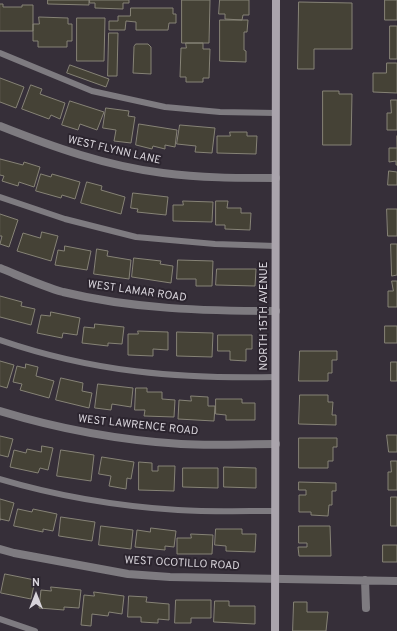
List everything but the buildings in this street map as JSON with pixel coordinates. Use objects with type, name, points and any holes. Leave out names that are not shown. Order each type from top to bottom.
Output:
[{"type":"street","name":"NORTH 15TH AVENUE","points":[[275,631],[276,0]]},
{"type":"street","name":"WEST FLYNN LANE","points":[[0,126],[57,149],[137,169],[193,176],[276,178]]},
{"type":"street","name":"WEST LAMAR ROAD","points":[[0,268],[62,291],[114,302],[167,309],[276,312]]},
{"type":"street","name":"WEST LAWRENCE ROAD","points":[[0,412],[41,424],[91,433],[181,444],[276,444]]},
{"type":"street","name":"WEST OCOTILLO ROAD","points":[[0,548],[14,553],[128,574],[200,578],[397,581]]},
{"type":"street","points":[[365,580],[366,608]]},
{"type":"lane","points":[[0,53],[92,91],[165,107],[220,112],[276,113]]},
{"type":"lane","points":[[0,197],[65,219],[136,237],[214,244],[276,246]]},
{"type":"lane","points":[[0,340],[99,367],[167,376],[276,377]]},
{"type":"lane","points":[[0,479],[21,485],[103,501],[178,510],[275,511]]},
{"type":"lane","points":[[0,619],[36,631]]}]
